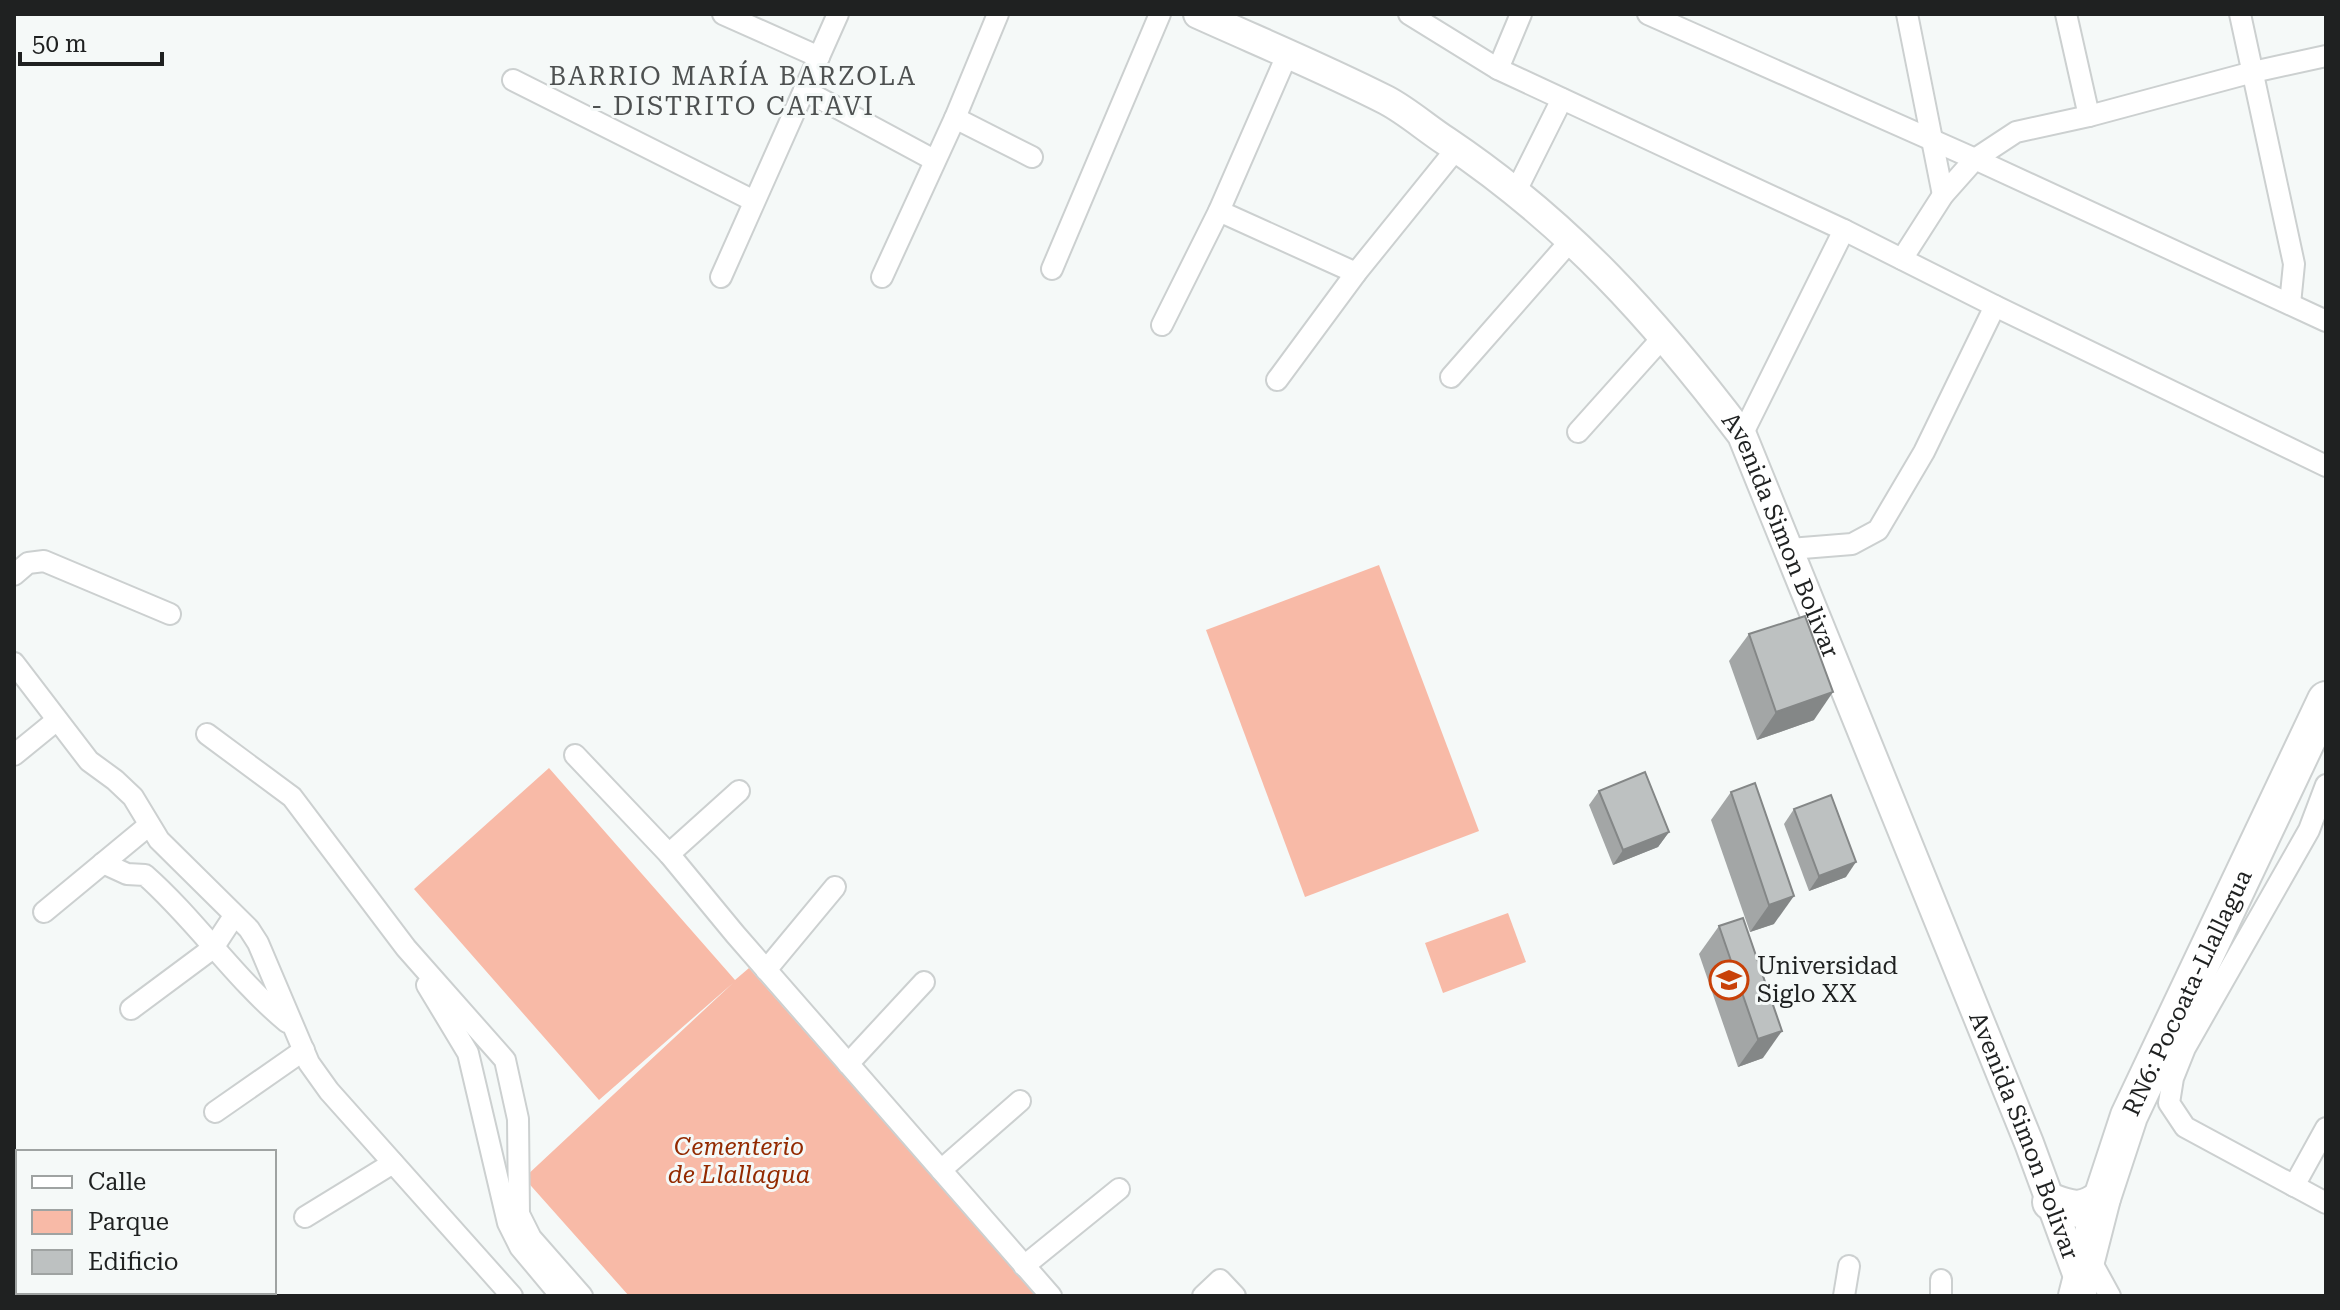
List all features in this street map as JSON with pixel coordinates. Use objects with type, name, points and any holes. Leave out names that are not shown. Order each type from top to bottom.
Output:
[{"type":"highway","name":"RN6: Pocoata-Llallagua","points":[[2088,1282],[2102,1198],[2129,1116],[2326,700]]},
{"type":"highway","points":[[2051,1202],[2074,1211],[2090,1207],[2102,1198]]},
{"type":"main road","name":"Avenida Simon Bolivar","points":[[1198,14],[1388,101],[1516,191],[1572,239],[1625,292],[1742,435],[2051,1202],[2088,1282]]},
{"type":"street","points":[[723,14],[819,57]]},
{"type":"street","points":[[721,277],[838,14]]},
{"type":"street","points":[[882,277],[955,118],[998,14]]},
{"type":"street","points":[[1052,269],[1160,14]]},
{"type":"street","points":[[1409,14],[1498,69],[1844,230],[2326,466]]},
{"type":"street","points":[[1498,69],[1521,14]]},
{"type":"street","points":[[1648,14],[1975,159],[2326,321]]},
{"type":"street","points":[[1907,14],[1943,195]]},
{"type":"street","points":[[2066,14],[2089,116]]},
{"type":"street","points":[[2240,14],[2294,264],[2290,304]]},
{"type":"street","points":[[1162,325],[1219,211],[1287,55]]},
{"type":"street","points":[[1902,259],[1943,195],[1975,159],[2016,132],[2326,56]]},
{"type":"street","points":[[513,80],[754,201]]},
{"type":"street","points":[[804,90],[934,160]]},
{"type":"street","points":[[1516,191],[1562,99]]},
{"type":"street","points":[[955,118],[1032,157]]},
{"type":"street","points":[[1277,380],[1356,273],[1457,148]]},
{"type":"street","points":[[1219,211],[1356,273]]},
{"type":"street","points":[[1742,435],[1844,230]]},
{"type":"street","points":[[1451,377],[1572,239]]},
{"type":"street","points":[[1790,549],[1852,544],[1878,530],[1924,452],[1995,306]]},
{"type":"street","points":[[1578,432],[1664,336]]},
{"type":"street","points":[[14,575],[28,563],[44,561],[170,614]]},
{"type":"street","points":[[14,663],[89,761],[133,797],[159,840],[249,929],[258,943],[309,1063],[329,1091],[512,1296]]},
{"type":"street","points":[[14,755],[57,720]]},
{"type":"street","points":[[207,734],[292,797],[406,948],[505,1060],[518,1119],[519,1214],[531,1238],[582,1296]]},
{"type":"street","points":[[575,755],[669,854],[766,970],[1051,1296]]},
{"type":"street","points":[[2326,785],[2318,834],[2185,1048],[2173,1078],[2169,1103],[2185,1127],[2326,1203]]},
{"type":"street","points":[[669,854],[739,791]]},
{"type":"street","points":[[44,912],[148,826]]},
{"type":"street","points":[[103,863],[127,874],[145,875],[167,894],[274,1012],[293,1027]]},
{"type":"street","points":[[766,970],[835,887]]},
{"type":"street","points":[[131,1009],[213,948],[234,916]]},
{"type":"street","points":[[406,948],[468,1053],[508,1223],[520,1247],[561,1296]]},
{"type":"street","points":[[848,1064],[924,982]]},
{"type":"street","points":[[215,1112],[304,1050]]},
{"type":"street","points":[[941,1170],[1020,1101]]},
{"type":"street","points":[[2294,1186],[2326,1128]]},
{"type":"street","points":[[305,1217],[393,1163]]},
{"type":"street","points":[[1024,1266],[1119,1189]]},
{"type":"street","points":[[1844,1296],[1849,1266]]},
{"type":"street","points":[[1203,1296],[1220,1280],[1235,1296]]},
{"type":"green space","points":[[1379,565],[1479,831],[1305,897],[1206,630]]},
{"type":"green space","name":"Cementerio de Llallagua","points":[[549,768],[735,980],[749,968],[1037,1296],[629,1296],[524,1178],[733,983],[599,1100],[414,889]]},
{"type":"green space","points":[[1508,913],[1526,962],[1443,993],[1425,943]]},
{"type":"building","points":[[1805,616],[1833,692],[1776,712],[1749,634]]},
{"type":"building","points":[[1645,772],[1669,832],[1623,850],[1599,791]]},
{"type":"building","points":[[1755,783],[1794,896],[1769,905],[1731,792]]},
{"type":"building","points":[[1831,795],[1856,862],[1819,876],[1794,809]]},
{"type":"building","points":[[1743,918],[1782,1031],[1758,1039],[1719,926]]},
{"type":"place","name":"Universidad Siglo XX","points":[[1729,980]]},
{"type":"district","name":"BARRIO MARÍA BARZOLA - DISTRITO CATAVI","points":[[733,91]]}]
